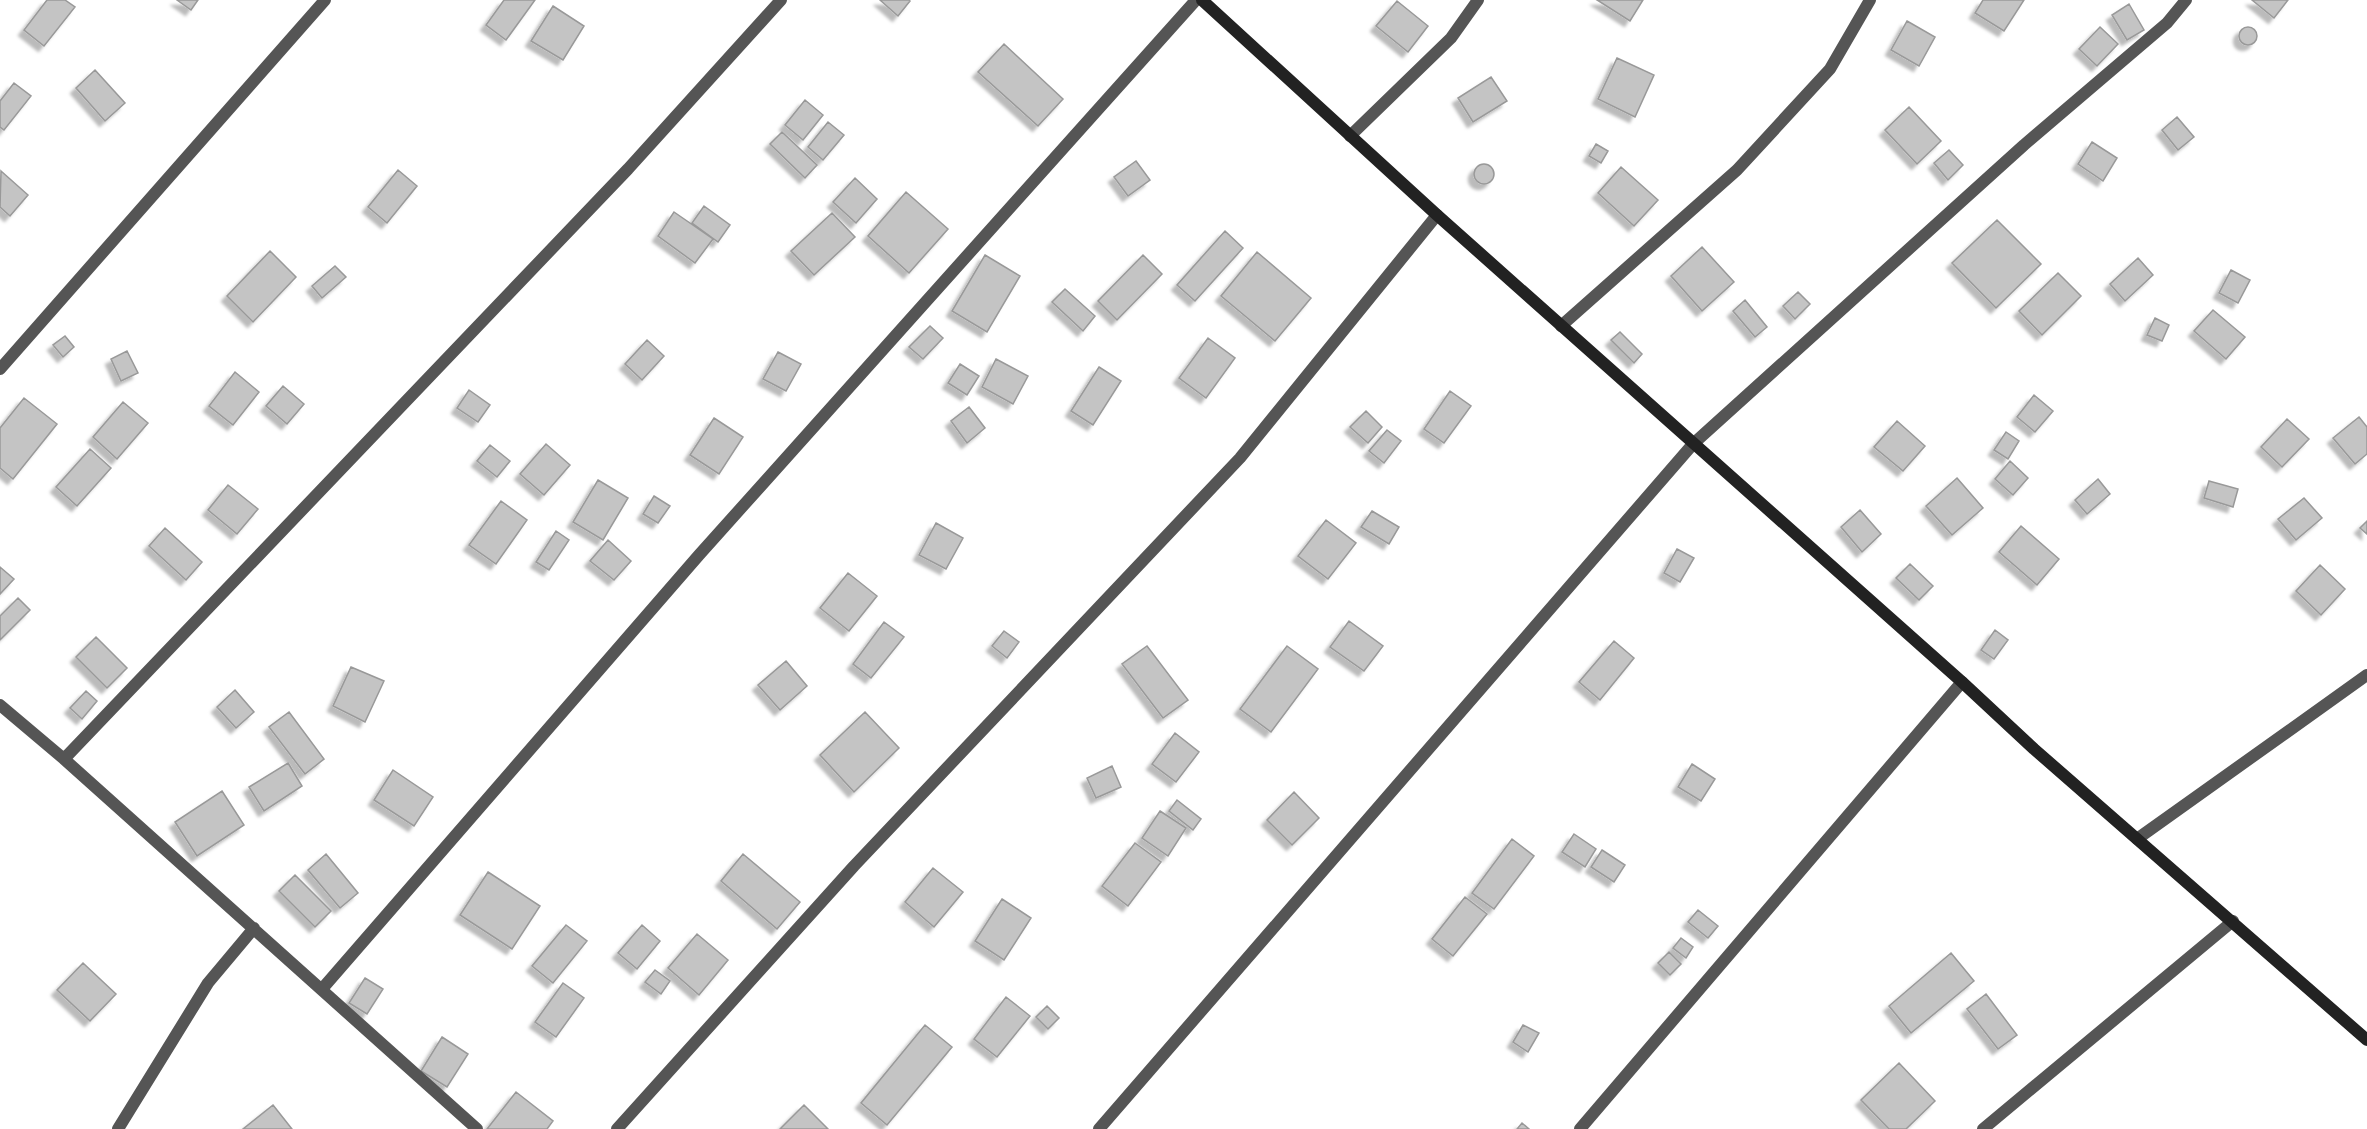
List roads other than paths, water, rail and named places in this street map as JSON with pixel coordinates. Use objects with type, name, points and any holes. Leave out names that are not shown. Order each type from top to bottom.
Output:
[{"type":"street","points":[[0,369],[325,0]]},
{"type":"street","points":[[64,759],[628,170],[781,0]]},
{"type":"street","points":[[322,989],[707,546],[1196,0]]},
{"type":"street","points":[[1202,0],[1437,215],[1962,682],[2034,749],[2367,1040]]},
{"type":"street","points":[[1350,136],[1450,39],[1478,0]]},
{"type":"street","points":[[1561,326],[1737,170],[1830,69],[1870,0]]},
{"type":"street","points":[[1099,1129],[1693,444],[2024,145],[2167,23],[2186,0]]},
{"type":"street","points":[[617,1129],[854,866],[1240,458],[1437,215]]},
{"type":"street","points":[[2137,838],[2367,675]]},
{"type":"street","points":[[1580,1129],[1962,682]]},
{"type":"street","points":[[0,705],[64,759],[477,1129]]},
{"type":"street","points":[[1983,1129],[2233,921]]},
{"type":"street","points":[[118,1129],[208,983],[254,928]]}]
